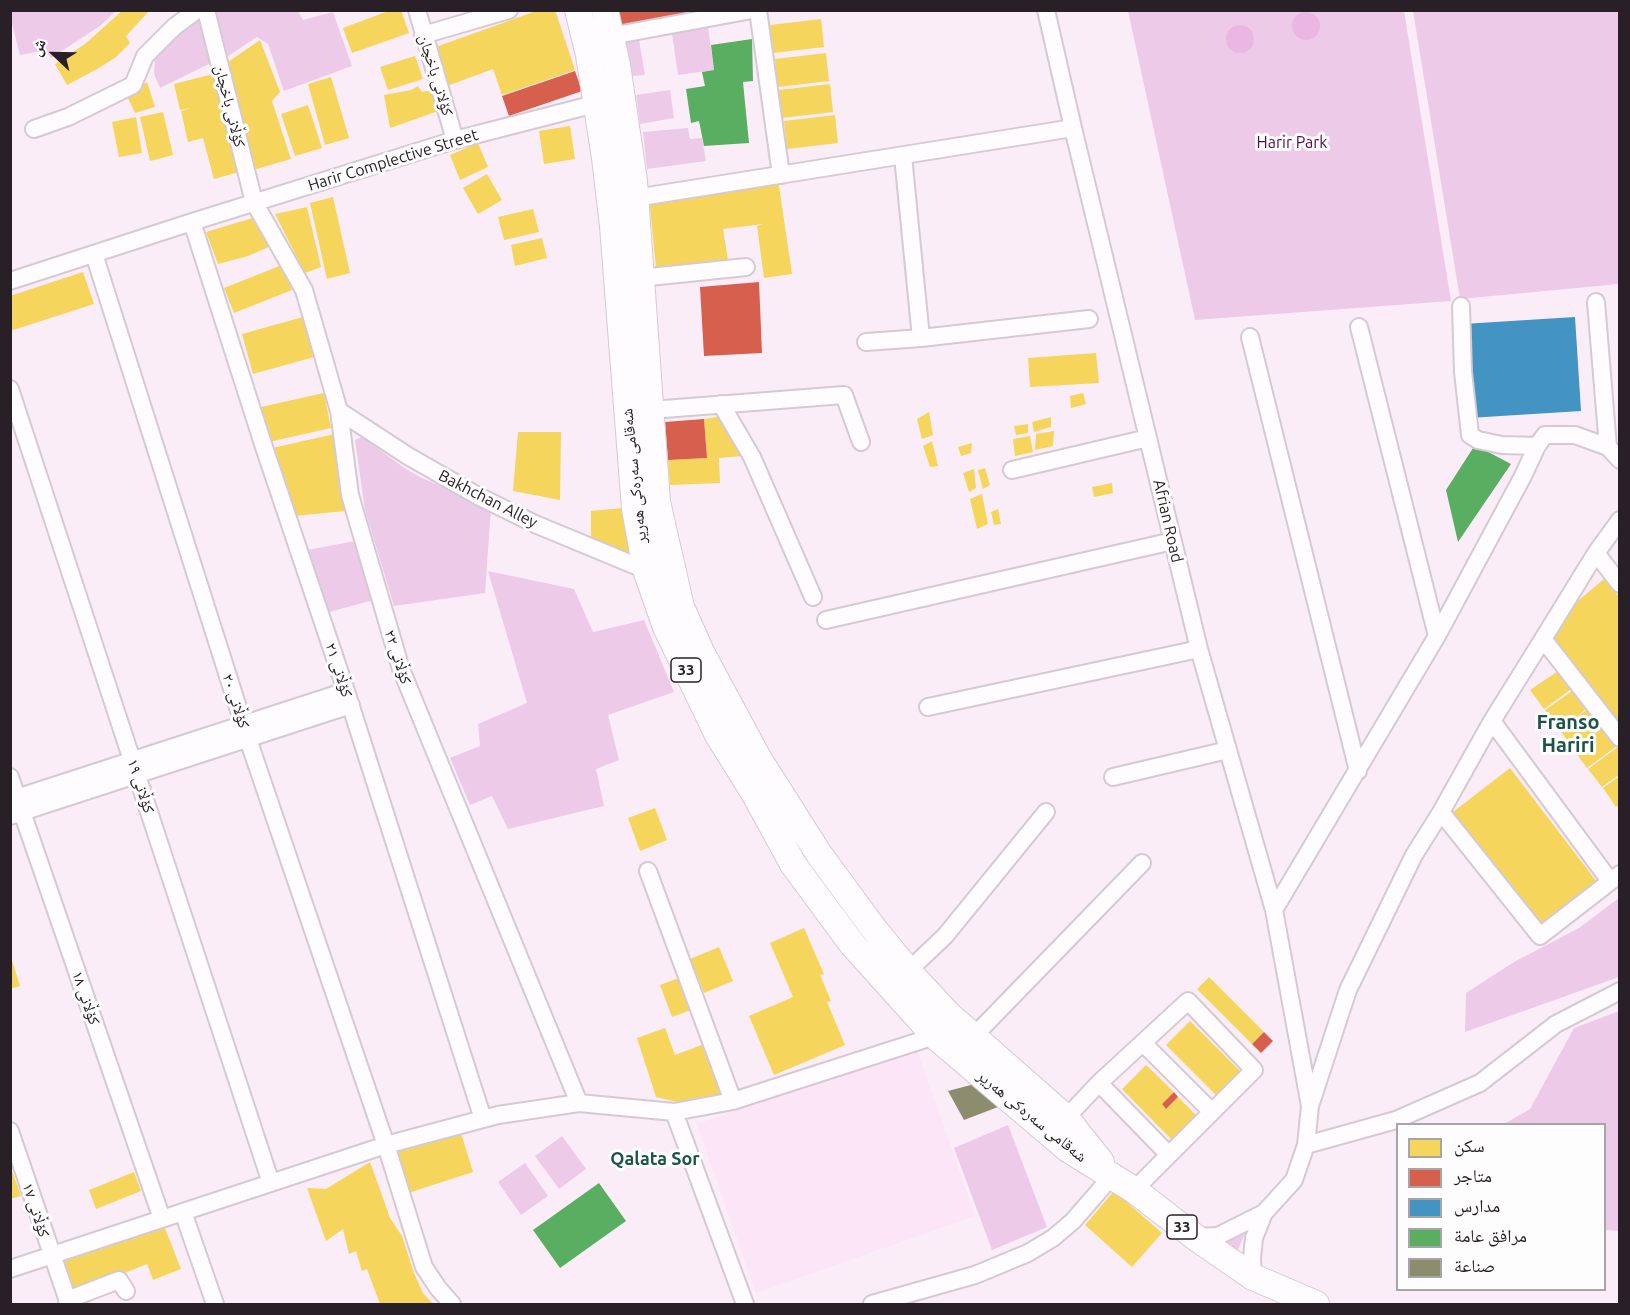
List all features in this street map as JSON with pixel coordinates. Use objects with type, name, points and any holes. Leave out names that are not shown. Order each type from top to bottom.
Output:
[{"type":"main road","name":"شەقامی سەرەکی هەریر","points":[[578,10],[589,55],[614,238],[635,509],[646,570],[666,627],[718,735],[753,791],[793,864],[852,944],[935,1036],[1068,1149],[1112,1176]]},
{"type":"main road","name":"شەقامی سەرەکی هەریر","points":[[605,10],[635,190],[657,502],[681,608],[702,654],[758,758],[807,836],[871,925],[908,971],[949,1015],[1066,1118],[1112,1176]]},
{"type":"main road","points":[[608,187],[635,190]]},
{"type":"main road","name":"33","points":[[1112,1176],[1253,1277],[1316,1305]]},
{"type":"street","points":[[34,129],[68,117],[134,85],[145,56],[174,27],[197,10]]},
{"type":"street","name":"کۆڵانی باخچان","points":[[207,10],[254,202]]},
{"type":"street","name":"کۆلانی باخچان","points":[[417,10],[455,140]]},
{"type":"street","points":[[423,35],[509,10]]},
{"type":"street","points":[[611,36],[752,10]]},
{"type":"street","points":[[758,10],[781,175]]},
{"type":"street","name":"Afrian Road","points":[[1046,10],[1199,649],[1274,910],[1310,1106]]},
{"type":"street","name":"Harir Complective Street","points":[[10,281],[455,140],[595,104]]},
{"type":"street","points":[[635,190],[781,175],[1073,128]]},
{"type":"street","points":[[903,156],[921,338]]},
{"type":"street","name":"کۆڵانی ٢٢","points":[[254,202],[304,290],[339,411],[350,495],[401,669],[579,1103]]},
{"type":"street","name":"کۆڵانی ٢١","points":[[192,222],[483,1119]]},
{"type":"street","name":"کۆڵانی ٢٠","points":[[94,254],[245,732],[387,1145],[424,1267],[452,1305]]},
{"type":"street","points":[[640,278],[746,267]]},
{"type":"street","points":[[1596,302],[1608,447]]},
{"type":"street","points":[[1461,306],[1463,372],[1470,435],[1478,440],[1502,446],[1537,446]]},
{"type":"street","points":[[866,342],[1089,319]]},
{"type":"street","points":[[1359,327],[1437,636]]},
{"type":"street","points":[[1250,337],[1358,771]]},
{"type":"street","name":"کۆڵانی ١٩","points":[[10,389],[271,1183]]},
{"type":"street","points":[[651,410],[844,395],[861,442]]},
{"type":"street","points":[[720,404],[752,457],[813,597]]},
{"type":"street","name":"Bakhchan Alley","points":[[339,411],[408,456],[478,496],[535,524],[646,570]]},
{"type":"street","points":[[1274,910],[1437,636],[1537,446],[1545,435],[1575,435],[1608,447],[1620,460]]},
{"type":"street","points":[[1012,470],[1148,438]]},
{"type":"street","points":[[1253,1277],[1254,1238],[1264,1213],[1294,1180],[1306,1145],[1310,1106],[1348,990],[1414,855],[1492,721],[1596,554],[1620,520]]},
{"type":"street","points":[[826,620],[1173,541]]},
{"type":"street","points":[[1596,554],[1620,584]]},
{"type":"street","points":[[1543,639],[1620,738]]},
{"type":"street","points":[[928,707],[1199,649]]},
{"type":"street","points":[[15,807],[348,698]]},
{"type":"street","points":[[1441,812],[1540,936],[1615,877],[1492,721]]},
{"type":"street","points":[[1113,777],[1228,750]]},
{"type":"street","name":"کۆڵانی ١٨","points":[[10,777],[15,807],[162,1219]]},
{"type":"street","points":[[908,971],[945,936],[1046,812]]},
{"type":"street","points":[[973,1037],[1142,863]]},
{"type":"street","points":[[648,871],[733,1101]]},
{"type":"street","points":[[1306,1145],[1396,1120],[1480,1083],[1556,1024],[1620,991]]},
{"type":"street","points":[[1066,1118],[1188,1001],[1254,1070],[1134,1190]]},
{"type":"street","points":[[10,1269],[387,1145],[498,1115],[579,1103],[674,1112],[733,1101],[935,1036]]},
{"type":"street","points":[[1143,1043],[1212,1112]]},
{"type":"street","points":[[1100,1083],[1169,1155]]},
{"type":"street","points":[[674,1112],[745,1305]]},
{"type":"street","name":"کۆڵانی ١٧","points":[[10,1131],[68,1302]]},
{"type":"street","points":[[872,1305],[975,1275],[1028,1253],[1053,1238],[1073,1221],[1112,1176]]},
{"type":"street","points":[[183,1212],[215,1305]]},
{"type":"street","points":[[1195,1237],[1218,1236],[1264,1213]]},
{"type":"street","points":[[68,1302],[119,1280],[126,1292]]},
{"type":"shaded area","points":[[1306,12],[1316,16],[1320,26],[1316,36],[1306,40],[1296,36],[1292,26],[1296,16]]},
{"type":"shaded area","points":[[1240,25],[1250,29],[1254,39],[1250,49],[1240,53],[1230,49],[1226,39],[1230,29]]},
{"type":"shaded area","points":[[916,1047],[975,1216],[756,1293],[697,1124]]},
{"type":"green space","points":[[10,11],[116,11],[100,26],[51,58],[46,50],[20,55]]},
{"type":"green space","points":[[216,11],[298,11],[303,20],[333,12],[352,66],[284,91],[268,44],[257,37],[225,58]]},
{"type":"green space","name":"Harir Park","points":[[1128,11],[1404,11],[1451,301],[1195,320]]},
{"type":"green space","points":[[1413,11],[1619,11],[1619,284],[1460,299]]},
{"type":"green space","points":[[202,13],[211,63],[160,88],[154,74],[155,57],[182,26]]},
{"type":"green space","points":[[708,27],[714,70],[678,75],[672,34]]},
{"type":"green space","points":[[639,40],[645,75],[631,76],[626,43]]},
{"type":"green space","points":[[670,90],[674,118],[640,124],[636,95]]},
{"type":"green space","points":[[688,128],[690,139],[702,138],[706,161],[647,169],[643,132]]},
{"type":"green space","points":[[362,437],[422,478],[491,507],[485,593],[394,606],[365,510],[355,440]]},
{"type":"green space","points":[[355,541],[374,600],[329,612],[307,550]]},
{"type":"green space","points":[[488,571],[574,589],[593,632],[644,620],[674,692],[608,715],[619,760],[596,769],[604,806],[508,829],[492,796],[470,805],[450,758],[480,746],[478,724],[527,703]]},
{"type":"green space","points":[[1619,898],[1619,977],[1465,1032],[1466,993],[1514,962],[1579,928]]},
{"type":"green space","points":[[1620,1011],[1619,1231],[1606,1230],[1606,1123],[1506,1123],[1530,1109],[1574,1028]]},
{"type":"green space","points":[[1008,1125],[1047,1227],[992,1250],[954,1148]]},
{"type":"green space","points":[[562,1136],[586,1169],[559,1189],[535,1156]]},
{"type":"green space","points":[[525,1163],[548,1196],[521,1215],[498,1182]]},
{"type":"green space","points":[[1248,1226],[1237,1252],[1223,1240]]},
{"type":"building: سكن","points":[[123,10],[150,10],[126,36],[130,43],[116,57],[67,85],[55,64],[85,44]]},
{"type":"building: سكن","points":[[391,10],[401,10],[409,33],[352,53],[343,28]]},
{"type":"building: سكن","points":[[539,10],[555,10],[575,70],[502,95],[493,69],[447,86],[433,48]]},
{"type":"building: سكن","points":[[821,19],[824,47],[773,53],[770,25]]},
{"type":"building: سكن","points":[[260,40],[280,92],[272,101],[291,159],[253,170],[225,64]]},
{"type":"building: سكن","points":[[826,53],[829,81],[778,87],[775,59]]},
{"type":"building: سكن","points":[[415,56],[423,79],[388,90],[380,67]]},
{"type":"building: سكن","points":[[213,74],[239,172],[214,179],[203,138],[188,142],[181,111],[191,108],[180,110],[174,84]]},
{"type":"building: سكن","points":[[331,77],[349,138],[325,145],[308,84]]},
{"type":"building: سكن","points":[[147,82],[155,107],[135,113],[127,96]]},
{"type":"building: سكن","points":[[830,84],[833,112],[782,118],[779,90]]},
{"type":"building: سكن","points":[[418,86],[422,92],[435,89],[441,110],[390,128],[384,95],[411,90]]},
{"type":"building: سكن","points":[[308,105],[322,148],[295,156],[281,114]]},
{"type":"building: سكن","points":[[163,112],[173,155],[150,161],[140,117]]},
{"type":"building: سكن","points":[[835,115],[838,143],[787,149],[784,121]]},
{"type":"building: سكن","points":[[136,117],[142,153],[119,157],[112,122]]},
{"type":"building: سكن","points":[[570,126],[575,159],[544,164],[539,131]]},
{"type":"building: سكن","points":[[478,143],[488,167],[460,180],[450,155]]},
{"type":"building: سكن","points":[[487,174],[502,200],[478,214],[463,188]]},
{"type":"building: سكن","points":[[778,179],[792,274],[764,278],[757,226],[763,224],[723,229],[728,260],[656,268],[649,197]]},
{"type":"building: سكن","points":[[333,197],[350,273],[327,279],[310,203]]},
{"type":"building: سكن","points":[[307,207],[321,267],[305,273],[275,214]]},
{"type":"building: سكن","points":[[533,209],[539,232],[504,240],[498,217]]},
{"type":"building: سكن","points":[[256,217],[273,245],[248,256],[218,264],[206,232]]},
{"type":"building: سكن","points":[[542,238],[547,258],[515,266],[511,245]]},
{"type":"building: سكن","points":[[282,265],[292,290],[234,313],[224,288]]},
{"type":"building: سكن","points":[[83,272],[94,304],[10,331],[10,296]]},
{"type":"building: سكن","points":[[303,317],[314,357],[253,374],[242,334]]},
{"type":"building: سكن","points":[[1096,353],[1099,383],[1030,387],[1028,358]]},
{"type":"building: سكن","points":[[324,393],[331,428],[269,442],[261,407]]},
{"type":"building: سكن","points":[[1083,393],[1086,404],[1071,408],[1070,396]]},
{"type":"building: سكن","points":[[929,412],[933,435],[922,439],[917,419]]},
{"type":"building: سكن","points":[[723,416],[743,456],[719,458],[720,483],[670,485],[668,460],[707,458],[704,419]]},
{"type":"building: سكن","points":[[1051,417],[1051,427],[1034,432],[1032,422]]},
{"type":"building: سكن","points":[[1028,424],[1028,433],[1016,435],[1014,426]]},
{"type":"building: سكن","points":[[1054,431],[1053,446],[1035,450],[1036,434]]},
{"type":"building: سكن","points":[[518,432],[561,432],[560,500],[513,491]]},
{"type":"building: سكن","points":[[335,434],[345,511],[294,516],[272,448]]},
{"type":"building: سكن","points":[[1030,436],[1033,452],[1015,456],[1013,439]]},
{"type":"building: سكن","points":[[932,441],[938,466],[930,467],[923,446]]},
{"type":"building: سكن","points":[[972,443],[971,453],[961,456],[958,447]]},
{"type":"building: سكن","points":[[985,468],[990,485],[983,489],[978,470]]},
{"type":"building: سكن","points":[[974,469],[976,488],[969,492],[963,473]]},
{"type":"building: سكن","points":[[1112,483],[1113,493],[1094,497],[1092,487]]},
{"type":"building: سكن","points":[[982,494],[988,524],[977,529],[970,499]]},
{"type":"building: سكن","points":[[622,508],[631,554],[591,540],[591,511]]},
{"type":"building: سكن","points":[[998,509],[1001,524],[994,525],[991,512]]},
{"type":"building: سكن","points":[[1604,579],[1620,598],[1620,727],[1549,639],[1573,605]]},
{"type":"building: سكن","points":[[1561,669],[1574,687],[1544,709],[1530,690]]},
{"type":"building: سكن","points":[[1575,689],[1588,707],[1574,719],[1589,708],[1603,726],[1573,748],[1545,710]]},
{"type":"building: سكن","points":[[1604,727],[1617,746],[1587,768],[1573,749]]},
{"type":"building: سكن","points":[[1618,747],[1620,774],[1602,787],[1588,769]]},
{"type":"building: سكن","points":[[1510,768],[1597,882],[1540,926],[1453,812]]},
{"type":"building: سكن","points":[[1620,776],[1620,804],[1616,807],[1603,788]]},
{"type":"building: سكن","points":[[655,808],[667,840],[640,851],[628,818]]},
{"type":"building: سكن","points":[[804,928],[824,974],[820,975],[831,1001],[827,1002],[845,1045],[774,1075],[749,1016],[793,997],[770,943]]},
{"type":"building: سكن","points":[[719,947],[733,981],[704,993],[690,959]]},
{"type":"building: سكن","points":[[10,954],[20,986],[10,989]]},
{"type":"building: سكن","points":[[684,976],[696,1008],[672,1017],[660,985]]},
{"type":"building: سكن","points":[[1209,977],[1264,1032],[1252,1044],[1197,989]]},
{"type":"building: سكن","points":[[1190,1021],[1241,1072],[1217,1096],[1166,1045]]},
{"type":"building: سكن","points":[[665,1028],[675,1055],[707,1043],[726,1094],[694,1106],[656,1097],[637,1038]]},
{"type":"building: سكن","points":[[1146,1065],[1174,1092],[1162,1104],[1166,1109],[1178,1097],[1197,1116],[1172,1140],[1122,1089]]},
{"type":"building: سكن","points":[[460,1130],[473,1172],[405,1194],[392,1152]]},
{"type":"building: سكن","points":[[370,1162],[390,1218],[402,1236],[414,1273],[423,1293],[433,1304],[380,1304],[367,1269],[362,1271],[356,1251],[349,1254],[343,1229],[326,1241],[307,1188],[326,1189]]},
{"type":"building: سكن","points":[[10,1165],[21,1196],[10,1199]]},
{"type":"building: سكن","points":[[134,1172],[141,1191],[96,1209],[89,1190]]},
{"type":"building: سكن","points":[[1114,1191],[1162,1233],[1132,1267],[1085,1225]]},
{"type":"building: سكن","points":[[163,1223],[181,1269],[153,1280],[147,1264],[69,1295],[57,1264]]},
{"type":"building: متاجر","points":[[618,10],[685,10],[686,17],[621,28]]},
{"type":"building: متاجر","points":[[575,71],[582,91],[509,116],[502,96]]},
{"type":"building: متاجر","points":[[759,282],[762,353],[704,356],[700,287]]},
{"type":"building: متاجر","points":[[704,419],[707,458],[668,460],[665,422]]},
{"type":"building: متاجر","points":[[1264,1032],[1273,1041],[1261,1053],[1252,1044]]},
{"type":"building: متاجر","points":[[1174,1092],[1178,1097],[1166,1109],[1162,1104]]},
{"type":"building: مدارس","points":[[1575,317],[1581,411],[1469,418],[1463,324]]},
{"type":"building: مرافق عامة","points":[[752,39],[753,81],[743,82],[749,143],[704,146],[699,121],[691,123],[686,89],[705,86],[702,72],[714,70],[711,45]]},
{"type":"building: مرافق عامة","points":[[1475,445],[1511,464],[1458,542],[1446,490]]},
{"type":"building: مرافق عامة","points":[[599,1183],[626,1221],[560,1268],[533,1230]]},
{"type":"building: صناعة","points":[[982,1082],[998,1107],[964,1120],[948,1091]]},
{"type":"district","name":"Franso Hariri","points":[[1568,734]]},
{"type":"district","name":"Qalata Sor","points":[[655,1159]]}]
